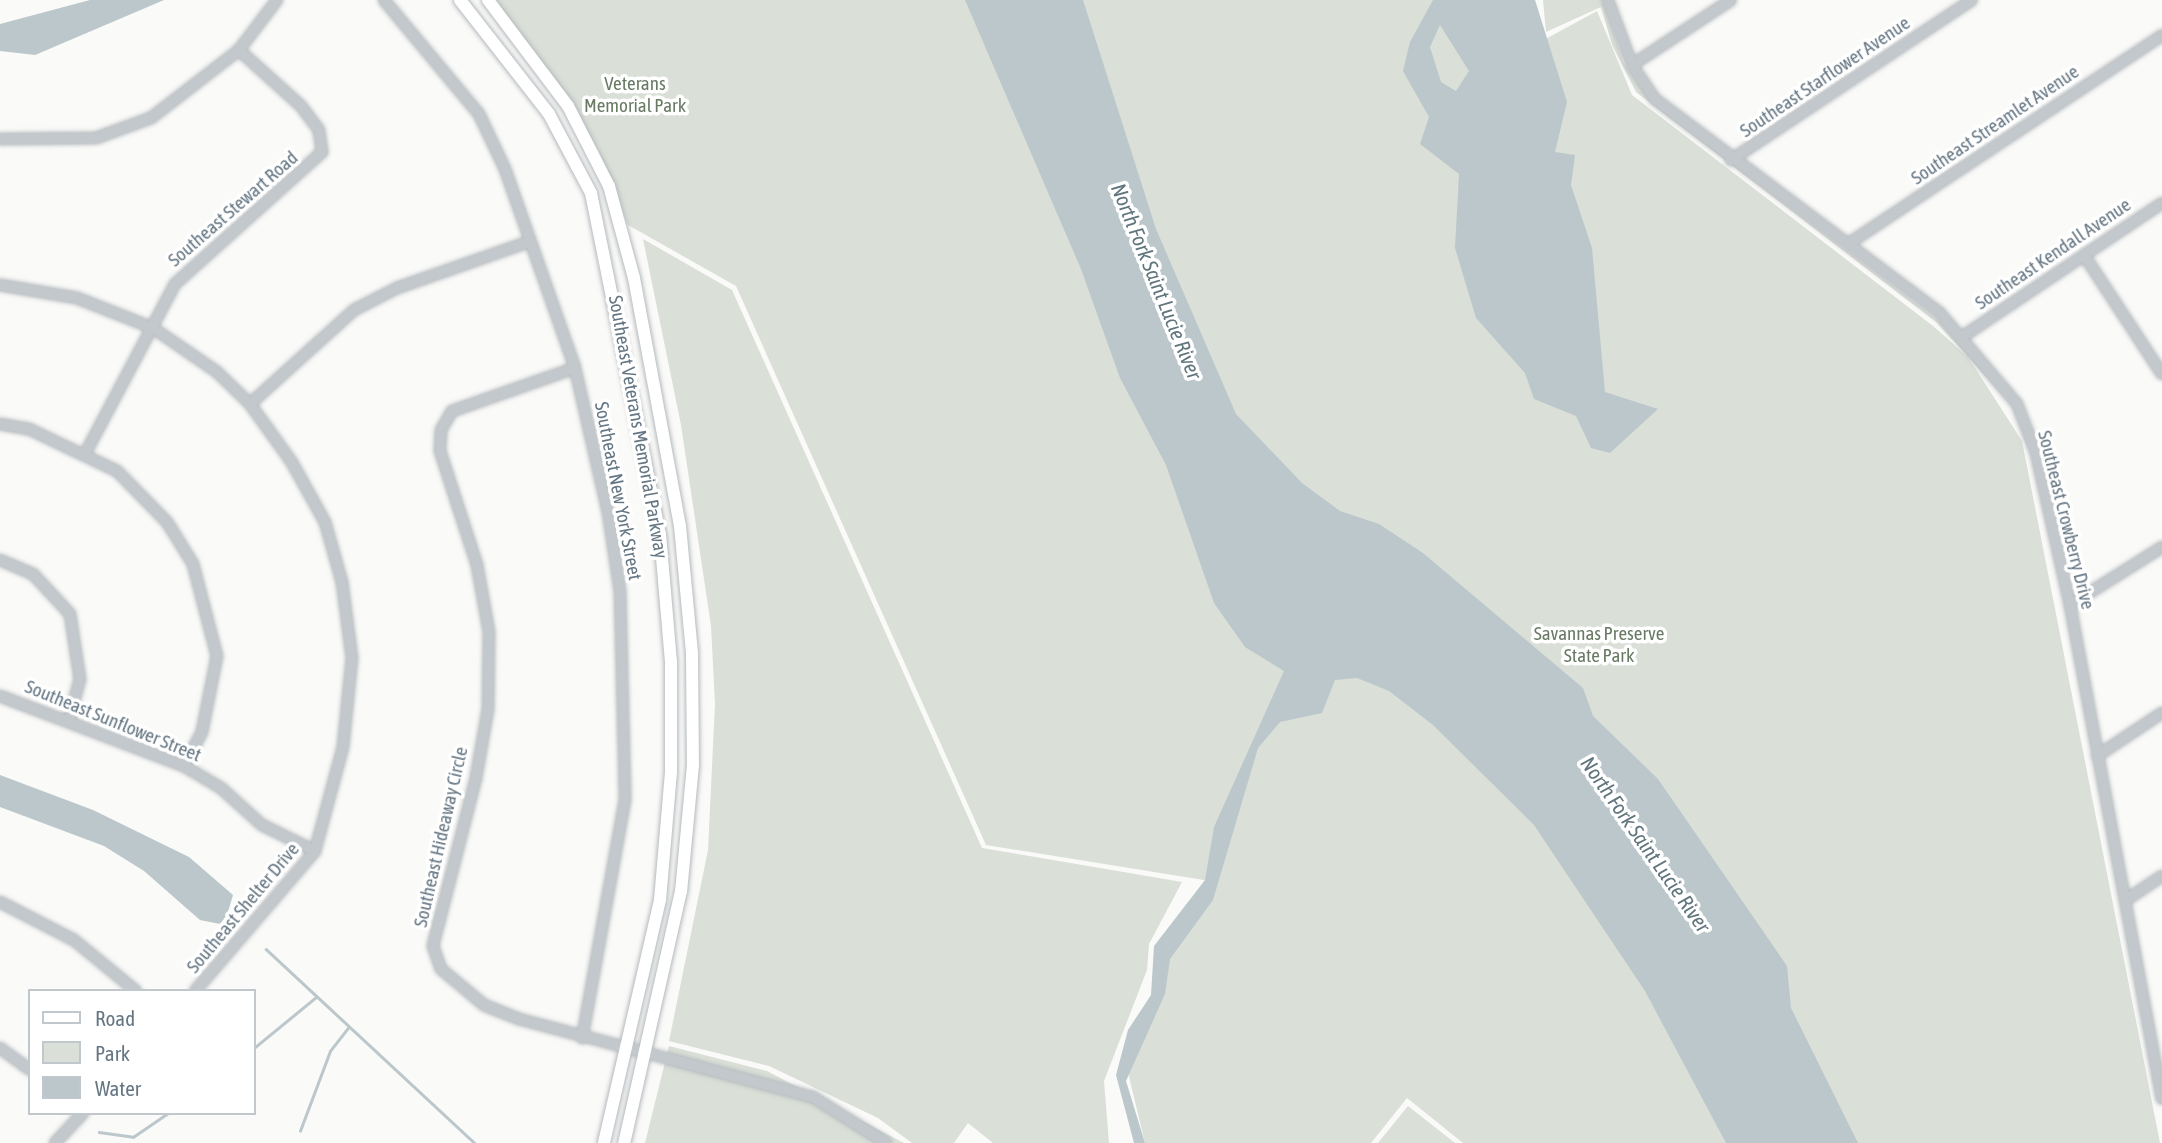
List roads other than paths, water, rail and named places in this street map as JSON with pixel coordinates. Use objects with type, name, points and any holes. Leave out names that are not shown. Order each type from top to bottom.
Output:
[{"type":"main road","name":"Southeast Veterans Memorial Parkway","points":[[460,0],[549,114],[591,193],[660,534],[671,662],[671,772],[660,900],[628,1051],[604,1143]]},
{"type":"main road","name":"Southeast Veterans Memorial Parkway","points":[[488,0],[568,106],[609,186],[634,278],[680,526],[692,654],[693,765],[681,891],[647,1055],[624,1143]]},
{"type":"street","points":[[0,139],[96,138],[150,118],[239,50],[277,0]]},
{"type":"street","name":"Southeast New York Street","points":[[384,0],[479,114],[575,368],[608,513],[625,694],[625,800],[582,1038]]},
{"type":"street","name":"Southeast Crowberry Drive","points":[[1608,0],[1632,65],[1655,99],[1731,160],[1848,244],[1965,335],[2017,404],[2036,453],[2070,605],[2162,1099]]},
{"type":"street","points":[[1632,65],[1731,0]]},
{"type":"street","name":"Southeast Starflower Avenue","points":[[1731,160],[1972,0]]},
{"type":"street","name":"Southeast Streamlet Avenue","points":[[1848,244],[2162,35]]},
{"type":"street","name":"Southeast Stewart Road","points":[[86,452],[175,284],[199,257],[323,152],[319,130],[301,106],[239,50]]},
{"type":"street","name":"Southeast Kendall Avenue","points":[[1965,335],[2162,203]]},
{"type":"street","points":[[250,404],[354,310],[397,288],[528,242]]},
{"type":"street","points":[[2084,255],[2162,374]]},
{"type":"street","name":"Southeast Shelter Drive","points":[[0,285],[77,298],[153,328],[250,404],[325,522],[342,582],[352,658],[346,721],[315,851],[197,989]]},
{"type":"street","name":"Southeast Hideaway Circle","points":[[575,368],[452,411],[441,430],[440,451],[477,565],[489,645],[488,709],[476,778],[433,946],[441,969],[484,1005],[628,1051],[813,1097],[886,1143]]},
{"type":"street","points":[[0,424],[86,452],[117,471],[167,522],[193,564],[210,618],[217,656],[213,695],[184,766]]},
{"type":"street","points":[[2070,605],[2162,547]]},
{"type":"street","points":[[0,560],[33,575],[70,614],[80,679],[69,720]]},
{"type":"street","name":"Southeast Sunflower Street","points":[[0,696],[69,720],[184,766],[221,788],[262,825],[315,851]]},
{"type":"street","points":[[2097,756],[2162,713]]},
{"type":"street","points":[[2126,900],[2162,877]]},
{"type":"street","points":[[0,902],[75,940],[134,989]]},
{"type":"street","points":[[2151,1044],[2162,1037]]},
{"type":"street","points":[[0,1048],[28,1069]]},
{"type":"street","points":[[55,1143],[79,1115]]},
{"type":"water","points":[[90,0],[164,0],[35,55],[0,51],[0,24]]},
{"type":"water","name":"North Fork Saint Lucie River","points":[[965,0],[1083,0],[1156,229],[1236,414],[1302,483],[1340,511],[1379,524],[1423,553],[1583,688],[1593,716],[1658,779],[1787,966],[1791,1008],[1858,1143],[1726,1143],[1645,991],[1534,825],[1433,725],[1389,691],[1357,678],[1335,680],[1322,713],[1280,722],[1258,748],[1213,900],[1170,959],[1165,994],[1126,1081],[1145,1143],[1134,1143],[1116,1075],[1128,1030],[1151,995],[1154,946],[1205,880],[1214,827],[1284,671],[1245,647],[1214,603],[1166,465],[1120,378],[1081,269]]},
{"type":"water","points":[[1433,0],[1535,0],[1567,102],[1555,152],[1575,155],[1571,185],[1592,248],[1605,392],[1658,409],[1610,453],[1591,448],[1576,416],[1534,399],[1525,373],[1476,318],[1455,248],[1459,174],[1420,144],[1429,117],[1403,71],[1410,42]],"holes":[[[1440,25],[1469,71],[1456,91],[1441,82],[1430,47]]]},
{"type":"water","points":[[0,775],[93,810],[189,857],[233,895],[227,915],[220,924],[200,920],[144,871],[104,846],[0,807]]},
{"type":"waterway","points":[[266,949],[475,1143]]},
{"type":"waterway","points":[[256,1046],[316,997]]},
{"type":"waterway","points":[[300,1131],[330,1051],[348,1028]]},
{"type":"waterway","points":[[99,1132],[133,1137],[165,1115]]},
{"type":"park label","name":"Veterans Memorial Park","points":[[635,95]]},
{"type":"park label","name":"Savannas Preserve State Park","points":[[1599,645]]}]
